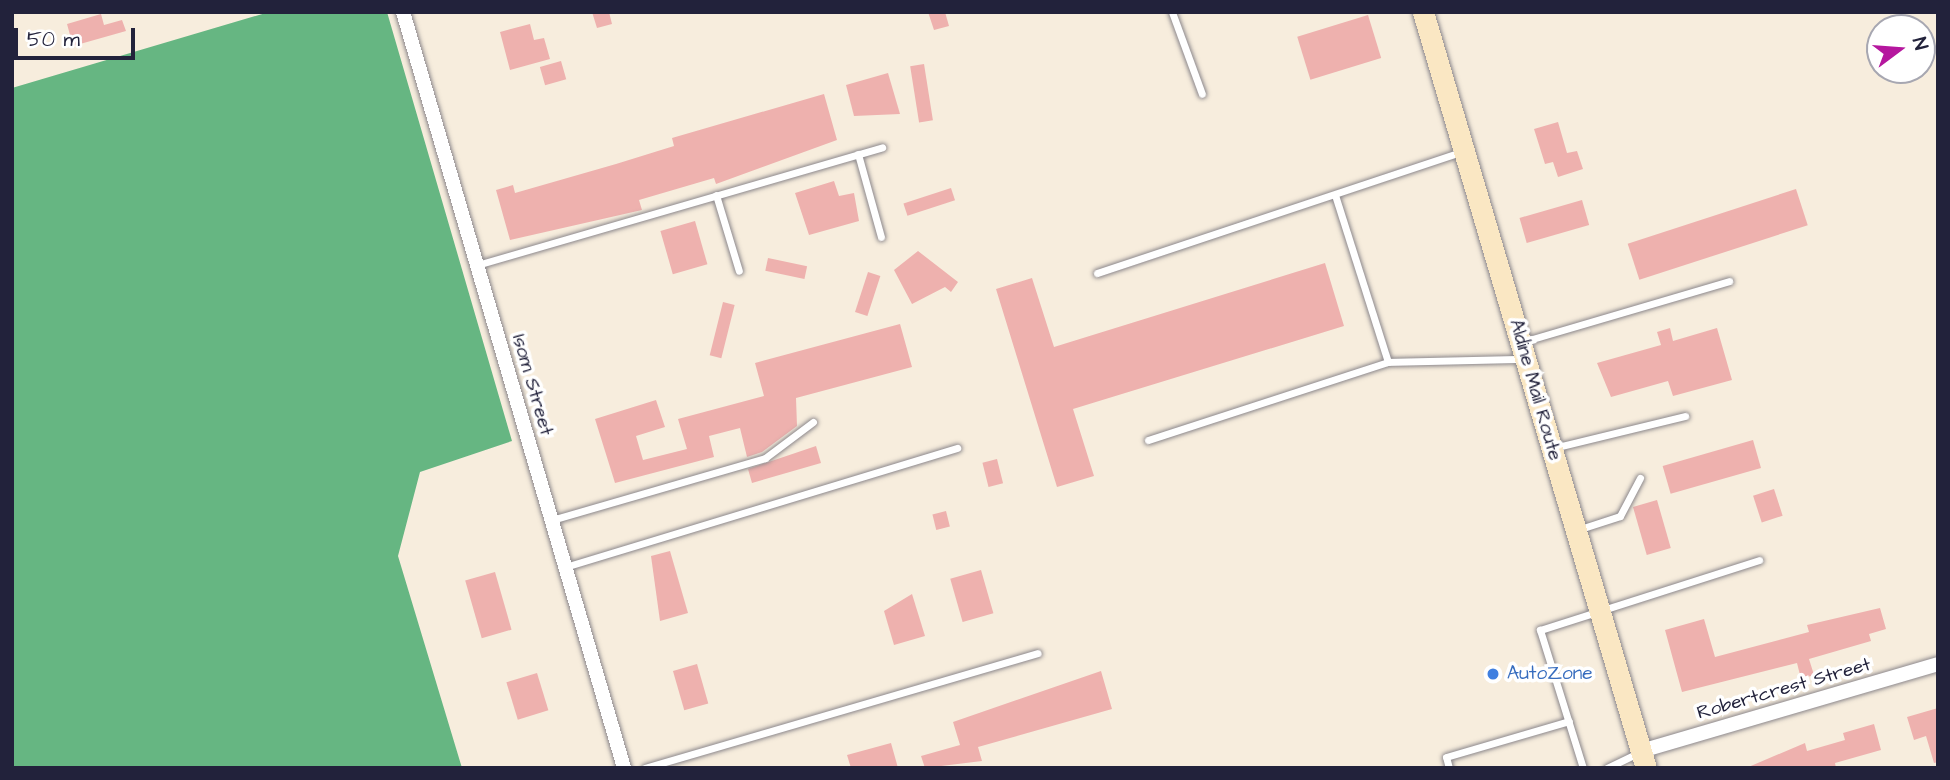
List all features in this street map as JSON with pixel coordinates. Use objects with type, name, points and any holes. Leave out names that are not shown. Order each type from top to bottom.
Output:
[{"type":"main road","name":"Aldine Mail Route","points":[[1423,12],[1643,760]]},
{"type":"street","name":"Isom Street","points":[[403,12],[624,768]]},
{"type":"street","name":"Robertcrest Street","points":[[1643,760],[1938,664]]},
{"type":"lane","points":[[1172,12],[1202,94]]},
{"type":"lane","points":[[477,265],[882,147]]},
{"type":"lane","points":[[1097,272],[1464,151]]},
{"type":"lane","points":[[858,154],[881,237]]},
{"type":"lane","points":[[716,195],[739,271]]},
{"type":"lane","points":[[1335,195],[1388,362]]},
{"type":"lane","points":[[1148,440],[1388,362],[1523,351],[1729,281]]},
{"type":"lane","points":[[1552,448],[1685,416]]},
{"type":"lane","points":[[552,521],[765,458],[813,422]]},
{"type":"lane","points":[[565,567],[957,448]]},
{"type":"lane","points":[[1576,530],[1620,516],[1640,478]]},
{"type":"lane","points":[[1583,768],[1540,630],[1759,560]]},
{"type":"lane","points":[[645,768],[1037,653]]},
{"type":"lane","points":[[1449,768],[1446,757],[1569,721]]},
{"type":"lane","points":[[1607,768],[1643,760]]},
{"type":"green space","points":[[269,12],[387,12],[512,441],[420,472],[398,556],[462,768],[12,768],[12,88]]},
{"type":"building","points":[[592,12],[609,12],[612,24],[597,28]]},
{"type":"building","points":[[928,12],[945,12],[949,26],[934,30]]},
{"type":"building","points":[[101,14],[104,25],[122,20],[126,31],[73,46],[67,24]]},
{"type":"building","points":[[1368,15],[1381,58],[1310,80],[1297,37]]},
{"type":"building","points":[[530,24],[534,40],[544,38],[550,59],[510,70],[500,32]]},
{"type":"building","points":[[561,61],[566,79],[545,85],[540,67]]},
{"type":"building","points":[[924,64],[933,120],[919,122],[910,66]]},
{"type":"building","points":[[888,73],[900,114],[854,116],[846,85]]},
{"type":"building","points":[[824,94],[837,140],[716,184],[714,178],[639,200],[642,210],[510,240],[496,190],[513,185],[515,193],[616,164],[674,146],[672,138]]},
{"type":"building","points":[[1558,122],[1567,153],[1577,151],[1583,169],[1558,177],[1553,162],[1545,164],[1534,129]]},
{"type":"building","points":[[834,181],[839,196],[854,193],[859,221],[809,235],[795,193]]},
{"type":"building","points":[[951,188],[955,200],[907,216],[903,203]]},
{"type":"building","points":[[1796,189],[1808,225],[1639,280],[1628,244]]},
{"type":"building","points":[[1582,200],[1589,225],[1527,243],[1520,218]]},
{"type":"building","points":[[695,221],[707,264],[673,274],[660,231]]},
{"type":"building","points":[[918,251],[958,282],[951,292],[945,287],[912,304],[894,270]]},
{"type":"building","points":[[768,258],[807,266],[804,279],[765,271]]},
{"type":"building","points":[[1325,263],[1344,326],[1073,409],[1094,476],[1057,487],[996,289],[1032,278],[1054,347]]},
{"type":"building","points":[[868,272],[880,276],[867,316],[855,312]]},
{"type":"building","points":[[723,302],[735,305],[721,358],[710,355]]},
{"type":"building","points":[[900,324],[912,367],[796,398],[797,426],[762,452],[747,457],[740,428],[709,436],[714,457],[615,483],[595,419],[656,400],[665,427],[636,436],[643,460],[687,449],[678,419],[764,396],[755,363]]},
{"type":"building","points":[[1670,328],[1673,341],[1717,328],[1732,380],[1673,396],[1668,381],[1611,397],[1597,363],[1661,345],[1657,332]]},
{"type":"building","points":[[1753,440],[1761,468],[1671,494],[1663,466]]},
{"type":"building","points":[[816,446],[821,463],[752,483],[748,469]]},
{"type":"building","points":[[997,459],[1003,483],[988,487],[982,463]]},
{"type":"building","points":[[1774,489],[1783,516],[1762,522],[1753,496]]},
{"type":"building","points":[[1657,500],[1671,548],[1647,555],[1633,507]]},
{"type":"building","points":[[946,511],[950,527],[936,530],[932,514]]},
{"type":"building","points":[[670,551],[688,613],[660,621],[651,556]]},
{"type":"building","points":[[981,570],[993,613],[963,622],[950,579]]},
{"type":"building","points":[[495,572],[512,630],[482,638],[465,581]]},
{"type":"building","points":[[912,594],[925,636],[894,645],[884,611]]},
{"type":"building","points":[[1880,608],[1886,629],[1869,634],[1871,641],[1809,659],[1814,675],[1801,679],[1797,663],[1682,692],[1665,630],[1704,619],[1715,657],[1809,632],[1807,625]]},
{"type":"building","points":[[697,664],[708,703],[684,710],[673,671]]},
{"type":"building","points":[[1101,671],[1112,709],[978,747],[982,761],[925,768],[921,756],[960,745],[953,722]]},
{"type":"building","points":[[537,673],[548,710],[518,720],[506,682]]},
{"type":"building","points":[[1938,708],[1938,762],[1934,763],[1926,736],[1914,740],[1907,717]]},
{"type":"building","points":[[1874,724],[1881,750],[1835,763],[1836,768],[1746,768],[1805,743],[1807,751],[1845,740],[1843,733]]},
{"type":"building","points":[[891,743],[898,768],[851,768],[847,755]]},
{"type":"place","name":"AutoZone","points":[[1493,674]]}]
